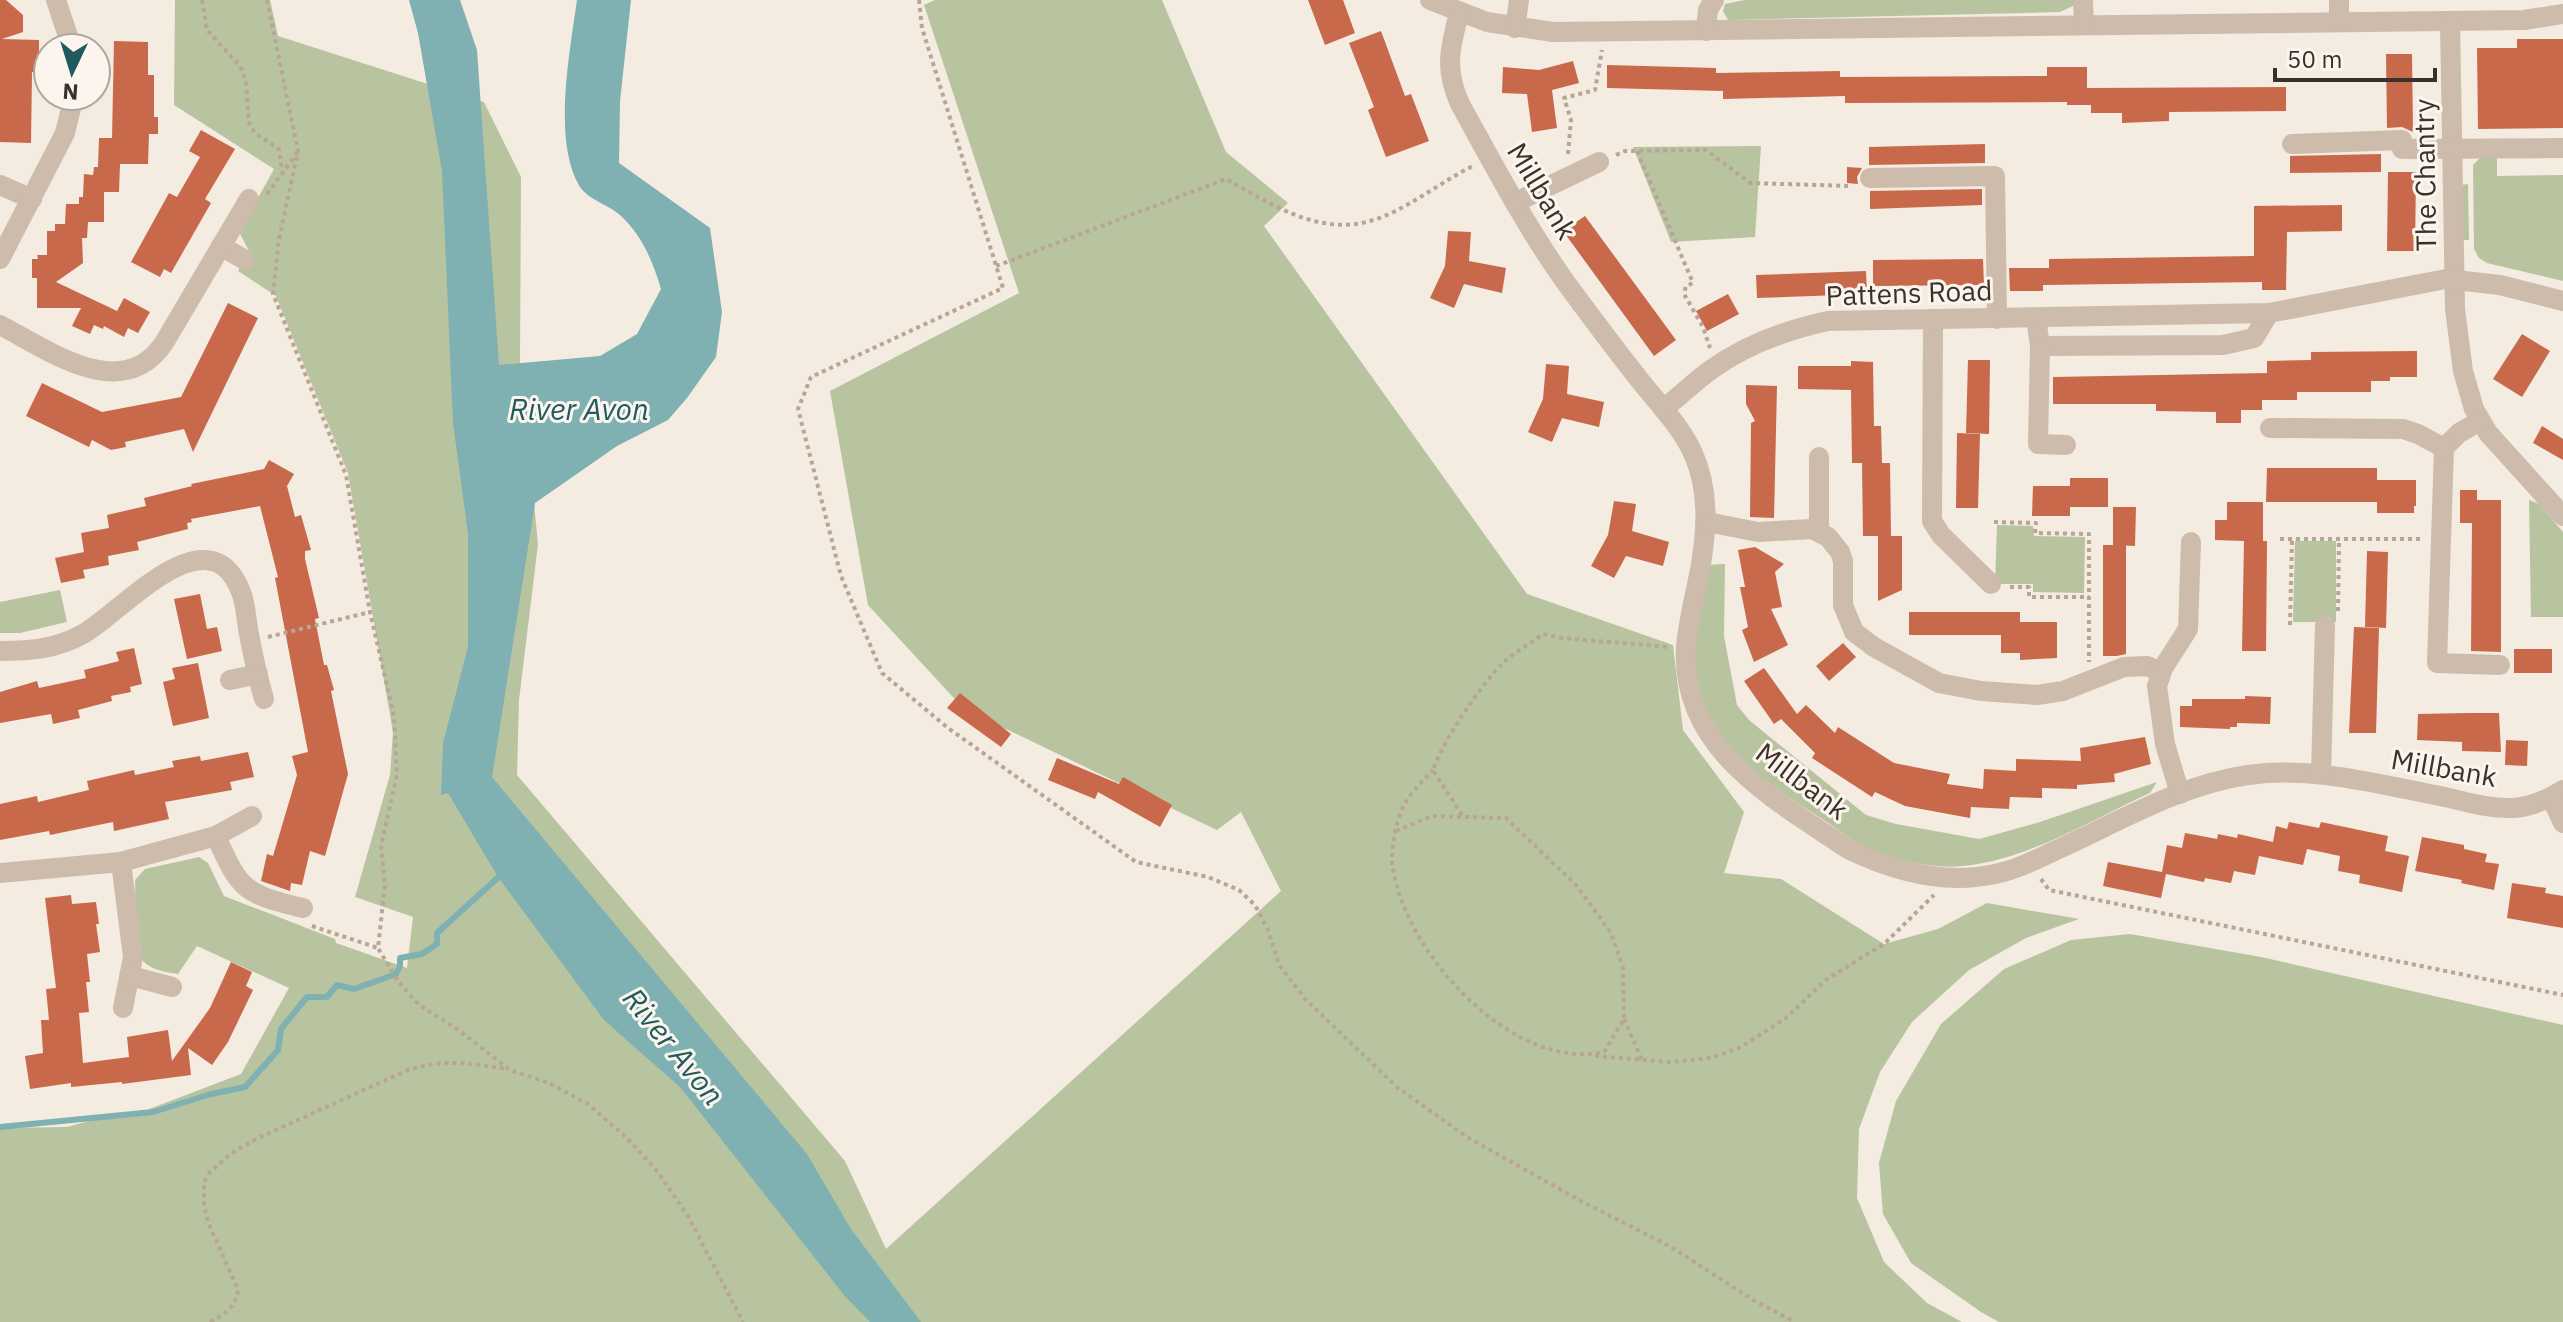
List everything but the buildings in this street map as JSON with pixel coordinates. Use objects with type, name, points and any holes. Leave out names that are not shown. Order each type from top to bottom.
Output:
[{"type":"street","points":[[56,0],[67,32]]},
{"type":"street","points":[[1430,0],[1487,22],[1553,32],[2450,22],[2494,10],[2524,20],[2563,14]]},
{"type":"street","points":[[1515,28],[1519,0]]},
{"type":"street","points":[[1706,31],[1706,18],[1714,0]]},
{"type":"street","points":[[2083,0],[2084,25]]},
{"type":"street","points":[[2339,0],[2339,22]]},
{"type":"street","name":"Millbank","points":[[1459,13],[1449,56],[1451,79],[1460,104],[1541,247],[1694,454],[1703,487],[1707,522],[1686,647],[1688,675],[1692,694],[1706,727],[1723,754],[1742,775],[1848,849],[1883,865],[1931,876],[1994,875],[2030,862],[2180,794],[2226,779],[2251,775],[2321,774],[2498,807],[2527,806],[2557,794],[2563,823]]},
{"type":"street","name":"The Chantry","points":[[2450,22],[2454,280]]},
{"type":"street","points":[[0,259],[65,133],[70,112]]},
{"type":"street","points":[[2292,144],[2402,140],[2402,149],[2563,148]]},
{"type":"street","points":[[1516,202],[1599,162]]},
{"type":"street","points":[[1870,178],[1995,176],[1997,319]]},
{"type":"street","points":[[0,185],[32,199]]},
{"type":"street","points":[[0,325],[93,370],[111,372],[136,368],[154,357],[159,350],[249,199]]},
{"type":"street","points":[[221,246],[245,260]]},
{"type":"street","points":[[2454,280],[2458,348],[2480,421],[2496,444],[2563,516]]},
{"type":"street","name":"Pattens Road","points":[[1663,409],[1716,366],[1752,345],[1784,331],[1842,320],[2269,313],[2433,281],[2454,280],[2500,285],[2563,301]]},
{"type":"street","points":[[2040,346],[2233,344],[2254,338],[2269,313]]},
{"type":"street","points":[[2036,318],[2040,346],[2038,444],[2066,445]]},
{"type":"street","points":[[1933,319],[1932,521],[1941,535],[1991,584]]},
{"type":"street","points":[[2480,421],[2459,433],[2444,448],[2437,663],[2500,665]]},
{"type":"street","points":[[2270,428],[2403,429],[2444,448]]},
{"type":"street","points":[[1819,457],[1819,531]]},
{"type":"street","points":[[1707,522],[1758,532],[1803,529],[1819,531],[1828,537],[1840,552],[1844,573],[1843,605],[1854,632],[1929,678],[1969,689],[2037,695],[2063,691],[2132,665],[2147,666],[2161,672]]},
{"type":"street","points":[[2180,794],[2169,764],[2157,686],[2161,672],[2188,629],[2191,542]]},
{"type":"street","points":[[0,651],[47,648],[81,635],[161,575],[197,559],[212,561],[225,567],[241,592],[264,699]]},
{"type":"street","points":[[2321,774],[2332,625]]},
{"type":"street","points":[[230,680],[258,674]]},
{"type":"street","points":[[0,873],[121,862],[216,836],[252,816]]},
{"type":"street","points":[[216,836],[230,868],[249,892],[306,916]]},
{"type":"street","points":[[121,862],[131,937],[131,976],[123,1008]]},
{"type":"street","points":[[131,976],[172,987]]},
{"type":"path","points":[[202,0],[207,30],[218,46],[240,66],[246,81],[249,123],[255,133],[279,149],[282,170]]},
{"type":"path","points":[[267,0],[298,151],[279,239],[273,294],[346,475],[370,612],[394,716],[397,775],[381,846],[385,884],[378,948],[397,980],[419,1005],[457,1029],[510,1070]]},
{"type":"path","points":[[919,0],[922,28],[1003,288],[811,377],[798,409],[841,576],[882,673],[948,728],[1136,862],[1208,877],[1239,890],[1255,905],[1268,930],[1279,965],[1307,1001],[1398,1088],[1467,1137],[1671,1247],[1753,1300],[1795,1322]]},
{"type":"path","points":[[1573,174],[1564,159],[1570,152],[1571,120],[1564,98],[1595,90],[1601,56]]},
{"type":"path","points":[[1625,151],[1706,150],[1750,183],[1870,186],[1870,178]]},
{"type":"path","points":[[249,199],[262,201],[298,151]]},
{"type":"path","points":[[1637,151],[1693,283],[1686,286],[1684,294],[1703,327],[1716,366]]},
{"type":"path","points":[[996,266],[1226,179],[1289,213],[1313,221],[1343,226],[1371,221],[1489,157]]},
{"type":"path","points":[[1994,522],[2036,523],[2035,533],[2089,534],[2089,680]]},
{"type":"path","points":[[2290,625],[2292,538]]},
{"type":"path","points":[[2332,625],[2339,538]]},
{"type":"path","points":[[2280,539],[2439,539]]},
{"type":"path","points":[[1991,584],[2029,587],[2029,597],[2089,597]]},
{"type":"path","points":[[250,641],[370,612]]},
{"type":"path","points":[[1678,647],[1543,634],[1495,673],[1439,752],[1433,770],[1405,802],[1396,831],[1391,865],[1403,910],[1431,958],[1461,992],[1508,1029],[1551,1050],[1670,1062],[1711,1058],[1739,1048],[1785,1019],[1827,979],[1884,944],[1942,886]]},
{"type":"path","points":[[1433,770],[1462,815]]},
{"type":"path","points":[[1396,831],[1432,816],[1506,818],[1576,885],[1597,911],[1623,968],[1624,1019],[1642,1060]]},
{"type":"path","points":[[2030,862],[2049,890],[2563,995]]},
{"type":"path","points":[[306,916],[378,948]]},
{"type":"path","points":[[1589,1055],[1604,1052],[1624,1019]]},
{"type":"path","points":[[210,1322],[228,1311],[237,1300],[238,1290],[208,1222],[204,1182],[210,1172],[256,1139],[408,1070],[455,1061],[510,1070],[549,1083],[588,1104],[626,1137],[657,1171],[688,1216],[743,1322]]},
{"type":"green space","points":[[175,0],[270,0],[278,36],[484,102],[521,177],[520,362],[538,544],[519,700],[517,775],[845,1161],[886,1249],[1281,891],[1241,812],[1217,830],[964,709],[868,605],[830,391],[1019,293],[924,5],[935,0],[1162,0],[1226,152],[1288,203],[1264,226],[1527,594],[1673,645],[1683,730],[1744,812],[1724,873],[1781,879],[1884,944],[1938,929],[1987,903],[2079,919],[2026,938],[1969,970],[1912,1022],[1880,1072],[1859,1129],[1857,1198],[1884,1262],[1927,1303],[1962,1322],[0,1322],[0,1128],[67,1127],[96,1119],[131,1116],[241,1074],[289,988],[197,946],[178,974],[146,964],[137,946],[135,911],[135,880],[145,869],[199,857],[208,863],[224,896],[335,939],[336,943],[407,968],[413,917],[355,897],[390,775],[393,732],[348,473],[276,296],[238,271],[249,251],[239,232],[274,169],[174,105]]},
{"type":"green space","points":[[1745,0],[2077,0],[2077,4],[2060,12],[1728,20],[1723,11],[1725,4]]},
{"type":"green space","points":[[1761,146],[1755,237],[1671,242],[1633,147]]},
{"type":"green space","points":[[2497,156],[2497,176],[2563,175],[2563,281],[2487,263],[2479,258],[2474,249],[2473,165],[2481,157]]},
{"type":"green space","points":[[2468,184],[2469,240],[2463,240],[2461,185]]},
{"type":"green space","points":[[2529,500],[2539,504],[2563,532],[2563,617],[2531,617]]},
{"type":"green space","points":[[1997,525],[2033,526],[2034,536],[2085,537],[2084,593],[2033,592],[2033,584],[1995,584]]},
{"type":"green space","points":[[2295,541],[2336,541],[2336,622],[2293,622]]},
{"type":"green space","points":[[1725,564],[1724,636],[1737,705],[1749,720],[1866,815],[1896,824],[1979,839],[2040,822],[2157,782],[2150,793],[2083,826],[2036,847],[1989,862],[1952,867],[1928,865],[1864,847],[1761,776],[1731,748],[1708,714],[1697,678],[1697,621],[1706,565]]},
{"type":"green space","points":[[60,590],[67,622],[20,633],[0,633],[0,602]]},
{"type":"green space","points":[[2130,934],[2261,957],[2563,1025],[2563,1322],[1999,1322],[1911,1263],[1883,1214],[1879,1163],[1896,1101],[1941,1024],[2004,969],[2071,940]]},
{"type":"water","name":"River Avon","points":[[409,0],[460,0],[477,50],[499,365],[600,356],[637,334],[661,289],[635,231],[620,215],[580,187],[567,146],[565,96],[577,0],[631,0],[620,101],[619,163],[710,228],[722,312],[716,357],[668,420],[617,446],[535,503],[492,777],[807,1154],[851,1229],[921,1322],[870,1322],[844,1295],[680,1087],[604,1020],[498,877],[448,793],[441,795],[443,743],[468,647],[468,534],[453,423],[442,171],[418,33]]},
{"type":"waterway","points":[[0,1127],[153,1112],[245,1087],[278,1050],[281,1029],[307,997],[327,997],[337,985],[354,989],[396,974],[400,958],[422,954],[437,944],[437,933],[503,873]]}]
